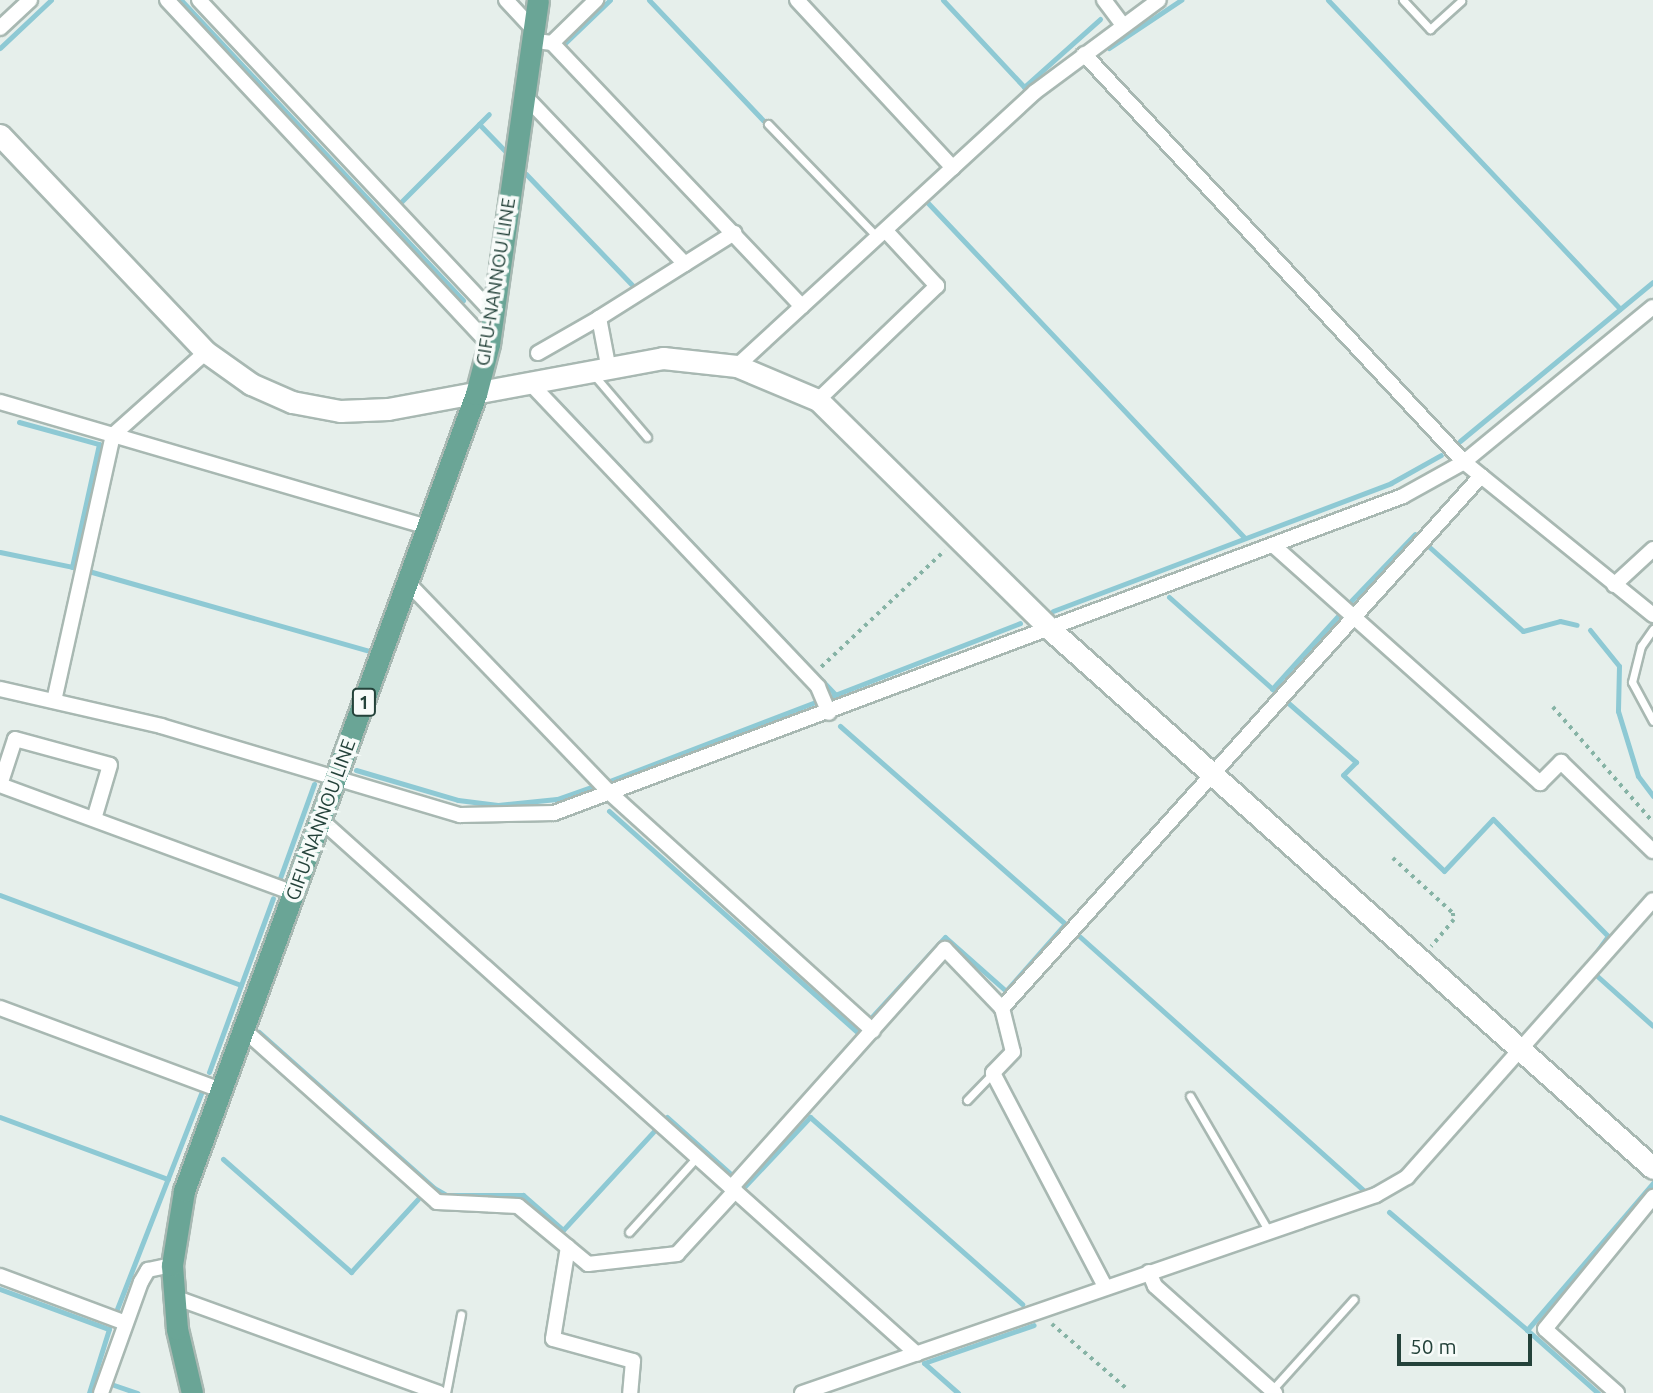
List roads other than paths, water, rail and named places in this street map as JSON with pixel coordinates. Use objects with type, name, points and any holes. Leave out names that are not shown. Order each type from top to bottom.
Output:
[{"type":"main road","name":"GIFU-NANNOU LINE","points":[[192,1393],[174,1297],[172,1265],[184,1191],[475,394],[489,344],[525,96],[539,38],[538,0]]},
{"type":"street","points":[[0,28],[30,0]]},
{"type":"street","points":[[167,0],[489,344]]},
{"type":"street","points":[[200,0],[493,313]]},
{"type":"street","points":[[506,0],[539,38],[734,233],[802,306]]},
{"type":"street","points":[[539,38],[596,0]]},
{"type":"street","points":[[797,0],[953,168]]},
{"type":"street","points":[[1104,0],[1123,25]]},
{"type":"street","points":[[737,366],[953,168],[1084,54],[1159,0]]},
{"type":"street","points":[[1084,54],[1464,462],[1653,615]]},
{"type":"street","points":[[525,96],[685,264]]},
{"type":"street","points":[[0,135],[206,352],[251,384],[292,402],[340,411],[475,394],[598,367],[663,358],[737,366],[818,400],[959,536],[1051,630],[1210,775],[1653,1168]]},
{"type":"street","points":[[538,353],[734,233]]},
{"type":"street","points":[[818,400],[937,286],[881,234]]},
{"type":"street","points":[[0,689],[54,701],[460,815],[493,817],[554,813],[829,713],[1403,496],[1464,462],[1653,307]]},
{"type":"street","points":[[598,367],[599,318]]},
{"type":"street","points":[[54,701],[113,435],[206,352]]},
{"type":"street","points":[[529,382],[818,687],[829,713]]},
{"type":"street","points":[[0,402],[428,527]]},
{"type":"street","points":[[1002,1008],[1481,476]]},
{"type":"street","points":[[1273,545],[1540,783],[1560,762],[1653,851]]},
{"type":"street","points":[[1614,585],[1653,550]]},
{"type":"street","points":[[408,583],[611,794],[873,1031]]},
{"type":"street","points":[[94,820],[110,765],[15,739],[0,785],[94,820],[293,893]]},
{"type":"street","points":[[321,820],[917,1354]]},
{"type":"street","points":[[802,1393],[1105,1286],[1376,1195],[1407,1177],[1653,900]]},
{"type":"street","points":[[243,1029],[437,1202],[518,1206],[588,1264],[677,1254],[945,950],[1002,1008],[1013,1052],[993,1073],[1105,1286]]},
{"type":"street","points":[[0,1008],[220,1090]]},
{"type":"street","points":[[1617,1393],[1545,1329],[1653,1197]]},
{"type":"street","points":[[568,1247],[553,1339],[633,1361],[630,1393]]},
{"type":"street","points":[[101,1393],[148,1270],[172,1265]]},
{"type":"street","points":[[1149,1272],[1155,1286],[1274,1392]]},
{"type":"street","points":[[0,1276],[126,1322]]},
{"type":"street","points":[[174,1297],[439,1393]]},
{"type":"lane","points":[[1403,0],[1430,29],[1461,1]]},
{"type":"lane","points":[[768,124],[881,234]]},
{"type":"lane","points":[[598,367],[647,437]]},
{"type":"lane","points":[[1653,629],[1641,646],[1632,681],[1635,697],[1653,721]]},
{"type":"lane","points":[[967,1100],[993,1073]]},
{"type":"lane","points":[[1190,1096],[1268,1230]]},
{"type":"lane","points":[[629,1232],[697,1157]]},
{"type":"lane","points":[[1274,1392],[1354,1299]]},
{"type":"lane","points":[[446,1393],[461,1314]]},
{"type":"waterway","points":[[0,48],[51,0]]},
{"type":"waterway","points":[[181,0],[463,300]]},
{"type":"waterway","points":[[563,45],[610,0]]},
{"type":"waterway","points":[[649,0],[763,120]]},
{"type":"waterway","points":[[943,0],[1024,87],[1100,19]]},
{"type":"waterway","points":[[1109,48],[1181,0]]},
{"type":"waterway","points":[[1328,0],[1620,309]]},
{"type":"waterway","points":[[399,204],[489,114]]},
{"type":"waterway","points":[[479,124],[506,152]]},
{"type":"waterway","points":[[526,174],[634,287]]},
{"type":"waterway","points":[[928,203],[1245,538]]},
{"type":"waterway","points":[[1460,441],[1653,282]]},
{"type":"waterway","points":[[554,398],[836,695]]},
{"type":"waterway","points":[[19,422],[99,444],[72,567]]},
{"type":"waterway","points":[[1053,611],[1391,483],[1441,455]]},
{"type":"waterway","points":[[1350,602],[1415,534]]},
{"type":"waterway","points":[[1426,544],[1523,631],[1560,621],[1577,625]]},
{"type":"waterway","points":[[0,552],[73,567]]},
{"type":"waterway","points":[[92,572],[369,651]]},
{"type":"waterway","points":[[1169,597],[1275,691]]},
{"type":"waterway","points":[[1272,689],[1338,616]]},
{"type":"waterway","points":[[827,698],[1020,623]]},
{"type":"waterway","points":[[1590,630],[1619,666],[1618,711],[1638,776],[1653,796]]},
{"type":"waterway","points":[[607,782],[818,701]]},
{"type":"waterway","points":[[1286,701],[1356,762],[1343,775],[1444,871],[1493,819],[1608,936],[1586,966]]},
{"type":"waterway","points":[[840,726],[1065,924],[1006,991],[945,937],[869,1020]]},
{"type":"waterway","points":[[356,770],[458,800],[498,805],[557,799],[597,785]]},
{"type":"waterway","points":[[280,878],[314,784]]},
{"type":"waterway","points":[[609,811],[858,1033]]},
{"type":"waterway","points":[[0,895],[241,985]]},
{"type":"waterway","points":[[209,1072],[273,898]]},
{"type":"waterway","points":[[1078,935],[1363,1190]]},
{"type":"waterway","points":[[1596,975],[1653,1026]]},
{"type":"waterway","points":[[259,1032],[434,1188],[446,1195],[523,1195],[563,1230],[656,1129]]},
{"type":"waterway","points":[[117,1309],[201,1093]]},
{"type":"waterway","points":[[0,1117],[168,1179]]},
{"type":"waterway","points":[[667,1117],[733,1176]]},
{"type":"waterway","points":[[745,1186],[810,1117],[1022,1304]]},
{"type":"waterway","points":[[223,1159],[351,1272],[418,1199]]},
{"type":"waterway","points":[[1598,1393],[1527,1330],[1653,1183]]},
{"type":"waterway","points":[[1389,1212],[1527,1330]]},
{"type":"waterway","points":[[0,1289],[109,1329],[89,1393]]},
{"type":"waterway","points":[[958,1393],[924,1363],[1034,1325]]},
{"type":"waterway","points":[[111,1384],[137,1393]]}]
